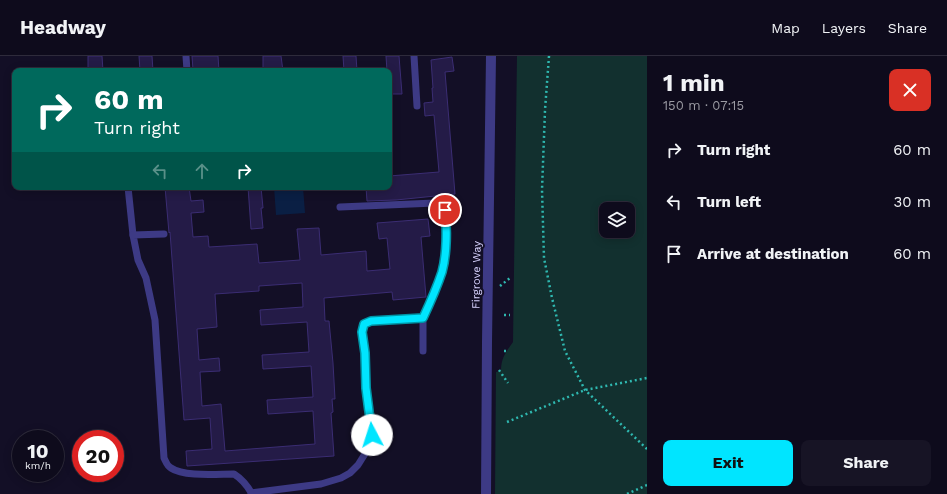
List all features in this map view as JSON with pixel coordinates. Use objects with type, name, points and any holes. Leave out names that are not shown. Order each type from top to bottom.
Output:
[{"type":"street","name":"Firgrove Way","points":[[486,494],[491,56]]},
{"type":"lane","points":[[186,56],[187,68]]},
{"type":"lane","points":[[414,56],[417,106]]},
{"type":"lane","points":[[128,190],[133,235],[138,260],[146,278],[155,320],[164,458],[171,468],[190,474],[234,474],[248,485],[251,494],[321,484],[341,478],[350,473],[358,465],[370,446],[372,435],[366,388],[365,353],[362,332],[364,324],[371,321],[423,318]]},
{"type":"lane","points":[[340,207],[435,203],[445,210],[445,250],[442,270],[423,318],[423,351]]},
{"type":"lane","points":[[133,235],[164,234]]},
{"type":"path","points":[[549,56],[542,190],[544,258],[565,351],[585,390],[647,449]]},
{"type":"path","points":[[500,286],[510,278]]},
{"type":"path","points":[[504,315],[510,314]]},
{"type":"path","points":[[504,351],[509,351]]},
{"type":"path","points":[[498,370],[508,382]]},
{"type":"path","points":[[507,422],[585,390],[647,378]]},
{"type":"path","points":[[627,494],[647,485]]},
{"type":"green space","points":[[517,56],[647,56],[647,494],[495,494],[496,372],[501,371],[501,366],[506,352],[513,342]]},
{"type":"water","points":[[274,190],[303,190],[305,213],[276,215]]},
{"type":"building","points":[[88,56],[102,56],[103,68],[88,68]]},
{"type":"building","points":[[139,56],[152,56],[153,68],[140,68]]},
{"type":"building","points":[[192,56],[218,56],[219,68],[193,68]]},
{"type":"building","points":[[263,56],[281,56],[283,68],[263,68]]},
{"type":"building","points":[[343,56],[356,56],[357,68],[344,68]]},
{"type":"building","points":[[386,56],[399,56],[402,94],[392,94],[392,68],[387,68]]},
{"type":"building","points":[[452,57],[454,71],[445,72],[455,194],[396,200],[367,201],[366,190],[392,190],[392,176],[439,172],[434,115],[425,116],[424,103],[433,102],[431,60]]},
{"type":"building","points":[[165,190],[189,190],[191,201],[203,200],[204,212],[191,213],[193,237],[208,236],[209,247],[257,244],[259,263],[300,260],[297,229],[319,228],[321,255],[366,251],[367,271],[390,269],[387,238],[379,239],[377,223],[428,219],[430,236],[421,237],[426,297],[393,300],[392,292],[324,298],[325,321],[329,321],[333,363],[335,399],[332,399],[333,412],[331,413],[334,456],[187,466],[186,451],[212,449],[210,418],[184,420],[170,232],[169,233]],"holes":[[[302,283],[303,307],[260,310],[261,325],[307,322],[309,352],[262,355],[263,369],[311,366],[313,397],[267,400],[268,414],[313,411],[315,444],[225,451],[221,404],[202,406],[200,372],[220,371],[219,358],[199,360],[197,329],[217,327],[215,294],[259,291],[259,286]]]},
{"type":"building","points":[[248,190],[261,190],[263,228],[251,229]]},
{"type":"route","points":[[372,435],[366,388],[366,365],[362,332],[364,324],[371,321],[423,318],[442,270],[445,250],[445,210]]}]
